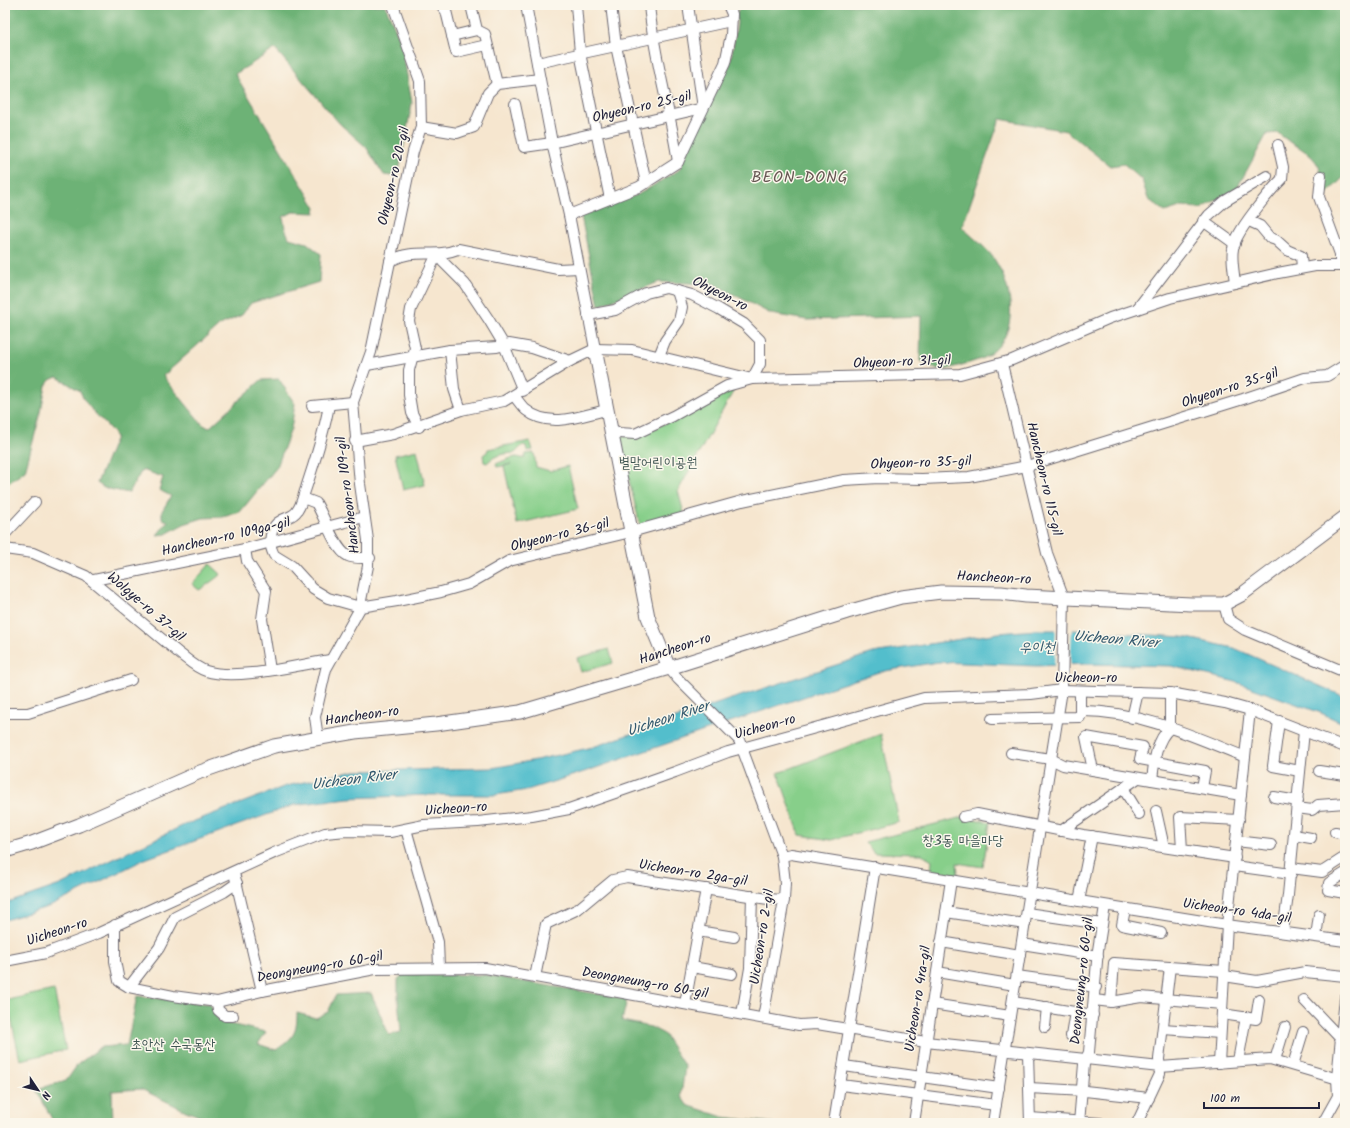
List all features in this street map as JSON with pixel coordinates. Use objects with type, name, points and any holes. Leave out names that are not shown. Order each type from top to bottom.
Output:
[{"type":"main road","points":[[594,350],[648,617],[669,668]]},
{"type":"main road","name":"Hancheon-ro","points":[[5,851],[79,825],[152,792],[241,756],[274,746],[355,732],[436,724],[520,712],[900,597],[960,592],[1191,604],[1224,604],[1241,595],[1345,517]]},
{"type":"street","name":"Ohyeon-ro 20-gil","points":[[390,261],[413,152],[421,127],[420,81],[393,5]]},
{"type":"street","points":[[441,5],[446,11],[456,52],[487,45]]},
{"type":"street","points":[[471,5],[477,30]]},
{"type":"street","points":[[355,441],[393,434],[419,427],[461,410],[504,401],[570,361],[594,350],[569,215],[552,143],[526,5]]},
{"type":"street","points":[[576,5],[580,53],[610,199]]},
{"type":"street","points":[[611,5],[616,46],[646,183]]},
{"type":"street","points":[[649,5],[652,38],[670,116],[678,162]]},
{"type":"street","points":[[569,215],[646,183],[678,162],[703,108],[690,29],[688,5]]},
{"type":"street","name":"Ohyeon-ro 25-gil","points":[[552,143],[703,108],[725,63],[731,35],[730,6]]},
{"type":"street","points":[[537,63],[731,21]]},
{"type":"street","points":[[452,36],[477,30],[485,34],[497,84]]},
{"type":"street","points":[[421,127],[457,133],[474,127],[488,93],[497,84],[540,79]]},
{"type":"street","points":[[515,104],[524,147],[552,143]]},
{"type":"street","points":[[1235,283],[1233,249],[1237,236],[1271,189],[1282,179],[1283,167],[1278,145]]},
{"type":"street","points":[[1137,309],[1203,222],[1225,201],[1267,176]]},
{"type":"street","name":"Ohyeon-ro 31-gil","points":[[594,350],[632,350],[752,379],[950,375],[1002,364],[1048,346],[1110,318],[1170,298],[1302,268],[1343,265],[1319,197],[1321,176]]},
{"type":"street","points":[[1249,221],[1260,226],[1270,238],[1276,240],[1287,250],[1300,256],[1302,268]]},
{"type":"street","points":[[1203,222],[1235,244]]},
{"type":"street","points":[[390,261],[401,255],[425,253],[445,254],[458,249],[558,269],[579,268]]},
{"type":"street","points":[[437,254],[465,284],[504,345],[518,393],[526,410],[541,418],[553,421],[606,410]]},
{"type":"street","points":[[419,427],[412,413],[409,395],[410,362],[414,357],[415,348],[414,338],[408,321],[411,309],[437,254]]},
{"type":"street","name":"Hancheon-ro 109-gil","points":[[318,738],[315,717],[326,669],[360,607],[370,558],[355,441],[353,402],[367,365],[390,261]]},
{"type":"street","name":"Ohyeon-ro","points":[[588,315],[615,310],[646,293],[666,288],[692,295],[744,324],[760,340],[760,364],[752,379]]},
{"type":"street","points":[[659,356],[665,341],[679,321],[682,307],[677,291]]},
{"type":"street","points":[[367,365],[450,350],[497,347],[509,344],[532,348],[570,361]]},
{"type":"street","points":[[450,350],[454,389],[461,410]]},
{"type":"street","name":"Hancheon-ro 115-gil","points":[[1002,364],[1047,553],[1064,598]]},
{"type":"street","name":"Ohyeon-ro 35-gil","points":[[631,532],[742,501],[844,480],[969,477],[1027,466],[1229,404],[1305,378],[1327,376],[1345,366]]},
{"type":"street","points":[[610,428],[619,434],[635,434],[673,416],[727,386],[752,379]]},
{"type":"street","points":[[312,406],[353,402]]},
{"type":"street","name":"Hancheon-ro 109-gil","points":[[270,542],[272,532],[276,524],[282,519],[294,515],[301,505],[316,459],[329,405]]},
{"type":"street","points":[[303,498],[316,503],[336,543],[344,554],[352,557],[370,558]]},
{"type":"street","points":[[5,534],[35,502]]},
{"type":"street","name":"Hancheon-ro 109ga-gil","points":[[94,580],[245,549],[364,517]]},
{"type":"street","name":"Ohyeon-ro 36-gil","points":[[360,607],[441,592],[469,584],[509,561],[631,532]]},
{"type":"street","points":[[270,542],[274,555],[292,566],[320,594],[328,598],[360,607]]},
{"type":"street","name":"Wolgye-ro 37-gil","points":[[5,549],[33,554],[75,570],[94,580],[180,654],[201,669],[224,674],[270,670],[330,660]]},
{"type":"street","points":[[245,549],[247,561],[266,591],[262,619],[270,670]]},
{"type":"street","points":[[993,1123],[1062,690],[1064,598]]},
{"type":"street","points":[[1224,604],[1228,619],[1245,630],[1345,672]]},
{"type":"street","name":"Uicheon-ro 2-gil","points":[[669,668],[678,679],[739,740],[782,856],[785,883],[784,900],[763,1018]]},
{"type":"street","points":[[5,713],[28,713],[131,680]]},
{"type":"street","name":"Uicheon-ro","points":[[5,961],[46,953],[115,925],[325,832],[347,830],[390,832],[424,825],[478,822],[568,809],[742,748],[924,698],[1031,694],[1062,690],[1170,692],[1225,703],[1250,710],[1345,746]]},
{"type":"street","points":[[1080,690],[1080,714]]},
{"type":"street","name":"Uicheon-ro","points":[[1132,718],[1138,692]]},
{"type":"street","points":[[1152,780],[1154,761],[1165,733],[1170,728],[1170,692]]},
{"type":"street","points":[[1219,1063],[1227,925],[1250,710]]},
{"type":"street","points":[[992,719],[1058,718],[1101,711],[1170,728],[1245,757]]},
{"type":"street","points":[[1279,721],[1273,766],[1300,771]]},
{"type":"street","points":[[1283,932],[1291,871],[1304,731]]},
{"type":"street","points":[[1093,770],[1086,737],[1143,747],[1140,758],[1205,771],[1202,788]]},
{"type":"street","points":[[1011,753],[1051,759],[1063,765],[1241,795]]},
{"type":"street","points":[[1319,771],[1345,775]]},
{"type":"street","points":[[1060,831],[1138,778]]},
{"type":"street","points":[[1123,788],[1139,814]]},
{"type":"street","points":[[1274,798],[1312,810],[1318,805],[1345,803]]},
{"type":"street","points":[[1156,811],[1164,847]]},
{"type":"street","points":[[963,817],[977,814],[1060,831],[1182,850],[1234,862],[1291,871],[1322,872],[1342,859]]},
{"type":"street","points":[[1182,850],[1180,817],[1239,820]]},
{"type":"street","points":[[406,829],[438,942],[439,967]]},
{"type":"street","points":[[1294,835],[1311,838]]},
{"type":"street","points":[[1079,902],[1092,836]]},
{"type":"street","points":[[1236,841],[1271,845]]},
{"type":"street","points":[[782,856],[791,854],[1030,894]]},
{"type":"street","points":[[834,1123],[875,867]]},
{"type":"street","points":[[234,871],[262,991]]},
{"type":"street","points":[[1345,873],[1329,884],[1328,890],[1345,893]]},
{"type":"street","name":"Uicheon-ro 2ga-gil","points":[[536,977],[546,924],[578,909],[614,880],[627,877],[784,900]]},
{"type":"street","name":"Uicheon-ro 4ra-gil","points":[[914,1123],[951,880]]},
{"type":"street","points":[[130,987],[159,948],[175,917],[224,892],[237,883]]},
{"type":"street","points":[[685,1004],[706,889]]},
{"type":"street","name":"Uicheon-ro 4da-gil","points":[[1030,894],[1227,925],[1345,941]]},
{"type":"street","points":[[742,1014],[750,968],[752,896]]},
{"type":"street","name":"Deongneung-ro 60-gil","points":[[1079,1122],[1086,1059],[1089,1052],[1098,956],[1105,906]]},
{"type":"street","points":[[1125,909],[1122,925],[1161,933]]},
{"type":"street","points":[[946,912],[1025,924]]},
{"type":"street","points":[[1027,913],[1102,924]]},
{"type":"street","points":[[1316,937],[1319,915]]},
{"type":"street","name":"Deongneung-ro 60-gil","points":[[115,925],[115,961],[119,981],[130,987],[173,996],[217,1002],[262,991],[374,969],[439,967],[485,968],[799,1025],[817,1024],[926,1042],[1160,1067],[1270,1059],[1341,1080]]},
{"type":"street","points":[[698,931],[734,937]]},
{"type":"street","points":[[941,942],[1020,955]]},
{"type":"street","points":[[1022,944],[1098,956]]},
{"type":"street","points":[[1111,1002],[1114,963],[1224,973],[1257,981],[1305,972],[1345,976]]},
{"type":"street","points":[[692,967],[732,974]]},
{"type":"street","points":[[1137,1123],[1160,1074],[1159,1059],[1170,967]]},
{"type":"street","points":[[937,972],[1096,987]]},
{"type":"street","points":[[1094,1000],[1111,1002],[1141,998],[1167,1000],[1222,1009],[1256,1019],[1259,1000]]},
{"type":"street","points":[[1325,1123],[1338,1096],[1341,1080],[1341,1039],[1344,1025],[1345,998]]},
{"type":"street","points":[[1304,1000],[1341,1039]]},
{"type":"street","points":[[217,1002],[218,1010],[225,1016],[233,1016]]},
{"type":"street","points":[[1013,1002],[1093,1015]]},
{"type":"street","points":[[932,1004],[1010,1016]]},
{"type":"street","points":[[1045,1028],[1047,1007]]},
{"type":"street","points":[[1071,1036],[1075,1012]]},
{"type":"street","points":[[1238,1061],[1246,1017]]},
{"type":"street","points":[[1275,1060],[1285,1027]]},
{"type":"street","points":[[1163,1029],[1220,1034]]},
{"type":"street","points":[[1293,1065],[1303,1032]]},
{"type":"street","points":[[1028,1053],[1030,1120],[1100,1123]]},
{"type":"street","points":[[844,1066],[998,1088]]},
{"type":"street","points":[[841,1085],[996,1105]]},
{"type":"street","points":[[1029,1088],[1149,1098]]},
{"type":"green space","points":[[5,5],[385,5],[401,42],[412,103],[399,171],[391,176],[384,175],[366,147],[340,124],[275,49],[235,74],[316,208],[315,213],[293,212],[283,217],[289,238],[307,243],[321,254],[319,282],[251,303],[242,315],[220,325],[163,376],[202,424],[209,428],[261,380],[279,379],[295,404],[291,429],[277,467],[240,512],[223,517],[203,518],[184,524],[166,534],[157,535],[168,521],[162,519],[162,511],[171,496],[159,490],[163,477],[142,470],[129,493],[104,488],[97,483],[116,437],[87,404],[80,391],[57,377],[50,380],[46,386],[41,412],[25,471],[6,485],[5,495]]},
{"type":"green space","points":[[745,5],[1345,5],[1345,176],[1324,196],[1319,167],[1311,156],[1278,133],[1267,134],[1237,188],[1201,209],[1183,206],[1165,212],[1148,199],[1142,180],[1124,164],[1110,166],[1066,131],[1000,119],[962,227],[993,257],[1002,274],[1010,302],[1008,329],[1002,341],[994,351],[981,359],[940,371],[920,361],[921,316],[807,320],[771,314],[714,284],[659,282],[599,306],[581,216],[639,194],[679,170],[700,121],[730,64],[737,24],[737,12]]},
{"type":"green space","name":"별말어린이공원","points":[[734,390],[678,491],[685,517],[641,529],[618,436],[643,434]]},
{"type":"green space","points":[[530,441],[533,450],[527,451],[526,446],[523,445],[515,453],[500,455],[487,463],[484,462],[483,455],[488,449]]},
{"type":"green space","points":[[417,450],[425,485],[403,490],[395,455]]},
{"type":"green space","points":[[534,453],[536,467],[550,471],[568,466],[578,509],[517,524],[504,466],[511,464],[497,467],[496,464],[514,457],[525,458],[526,454]]},
{"type":"green space","points":[[210,564],[221,574],[199,590],[192,584]]},
{"type":"green space","points":[[609,649],[613,663],[581,672],[577,658]]},
{"type":"green space","points":[[881,734],[899,822],[831,840],[800,835],[778,773]]},
{"type":"green space","name":"창3동 마을마당","points":[[963,817],[990,822],[983,867],[957,863],[958,875],[931,870],[932,860],[922,854],[874,853],[865,842]]},
{"type":"green space","name":"초안산 수국동산","points":[[404,974],[485,975],[627,999],[622,1021],[651,1027],[664,1034],[685,1067],[681,1096],[687,1105],[723,1117],[773,1123],[217,1123],[186,1111],[141,1089],[112,1091],[113,1123],[54,1123],[36,1089],[66,1081],[78,1064],[101,1047],[127,1045],[137,996],[210,1004],[220,1022],[266,1032],[258,1044],[276,1050],[293,1035],[296,1026],[297,1013],[316,1018],[328,1012],[336,995],[371,993],[389,1035],[401,1032],[398,979]]},
{"type":"green space","points":[[54,990],[66,1050],[20,1060],[7,1000]]},
{"type":"water","name":"우이천","points":[[1037,630],[1074,630],[1183,637],[1234,648],[1345,697],[1345,724],[1321,713],[1236,682],[1171,666],[1087,664],[1036,666],[938,662],[879,672],[527,790],[495,795],[429,795],[348,798],[294,805],[145,859],[51,906],[5,920],[5,904],[60,885],[184,825],[286,786],[354,771],[492,768],[536,760],[593,747],[725,701],[873,653],[998,633]]},
{"type":"pier","points":[[1056,628],[1072,628],[1070,667],[1054,667]]},
{"type":"district","name":"BEON-DONG","points":[[800,177]]},
{"type":"water label","name":"Uicheon River","points":[[1116,640]]},
{"type":"water label","name":"Uicheon River","points":[[668,719]]},
{"type":"water label","name":"Uicheon River","points":[[354,780]]}]
